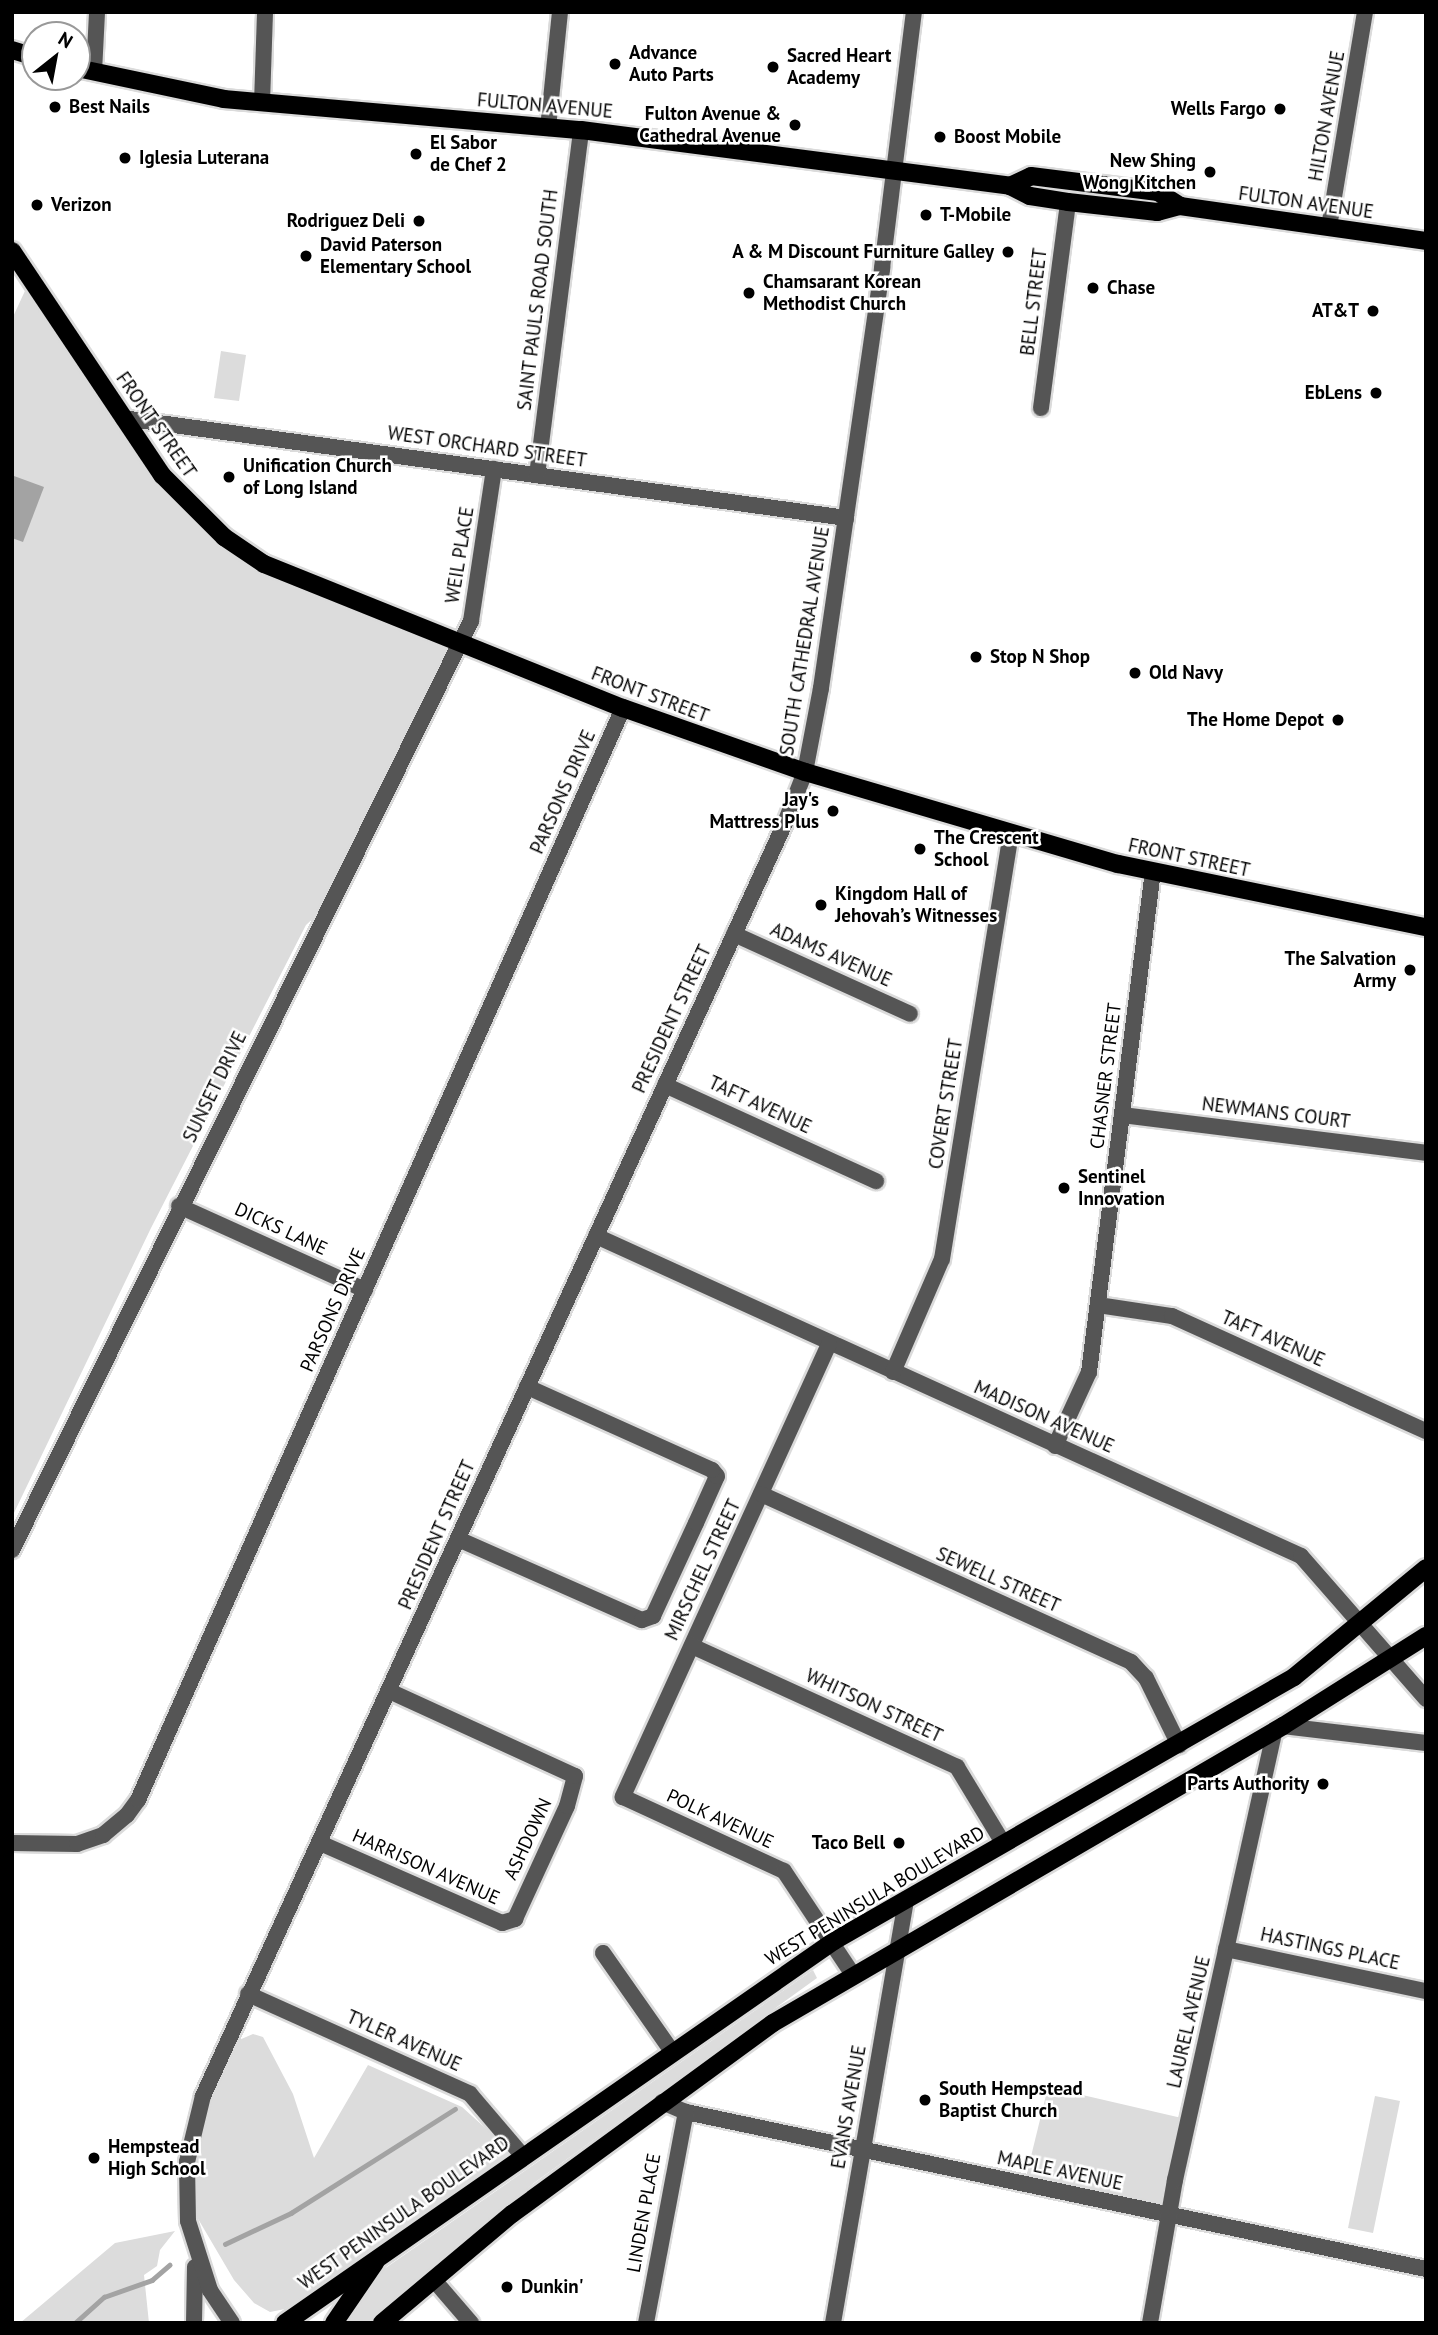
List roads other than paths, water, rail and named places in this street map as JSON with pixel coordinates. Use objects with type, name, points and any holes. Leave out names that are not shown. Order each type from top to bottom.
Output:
[{"type":"main road","name":"FULTON AVENUE","points":[[91,71],[195,94],[262,103],[581,130],[1010,186],[1030,196],[1068,202],[1157,212],[1180,206],[1426,241]]},
{"type":"main road","name":"FULTON AVENUE","points":[[1010,186],[1031,176],[1157,192],[1180,206]]},
{"type":"main road","name":"FRONT STREET","points":[[12,251],[162,475],[224,537],[264,564],[623,708],[805,772],[1012,834],[1153,871],[1426,927]]},
{"type":"main road","name":"WEST PENINSULA BOULEVARD","points":[[285,2323],[522,2155],[834,1941],[1294,1677],[1361,1625],[1426,1568]]},
{"type":"main road","points":[[382,2323],[512,2214],[773,2023],[898,1947],[1279,1729],[1393,1661],[1426,1636]]},
{"type":"main road","points":[[334,2323],[376,2260]]},
{"type":"street","points":[[91,44],[97,12]]},
{"type":"street","points":[[262,103],[265,12]]},
{"type":"street","points":[[548,128],[560,12]]},
{"type":"street","name":"SOUTH CATHEDRAL AVENUE","points":[[805,772],[846,518],[895,171],[914,12]]},
{"type":"street","name":"HILTON AVENUE","points":[[1329,227],[1365,12]]},
{"type":"street","name":"SAINT PAULS ROAD SOUTH","points":[[537,475],[581,130]]},
{"type":"street","name":"BELL STREET","points":[[1041,408],[1068,202]]},
{"type":"street","name":"WEST ORCHARD STREET","points":[[123,418],[846,518]]},
{"type":"street","name":"WEIL PLACE","points":[[457,643],[471,621],[494,469]]},
{"type":"street","name":"SUNSET DRIVE","points":[[12,1550],[457,643]]},
{"type":"street","name":"PARSONS DRIVE","points":[[12,1843],[77,1844],[103,1835],[127,1815],[138,1800],[623,708]]},
{"type":"street","name":"PRESIDENT STREET","points":[[232,2323],[210,2290],[194,2251],[188,2221],[187,2174],[193,2126],[217,2059],[320,1843],[734,934],[805,772]]},
{"type":"street","name":"COVERT STREET","points":[[893,1372],[942,1259],[1012,834]]},
{"type":"street","name":"CHASNER STREET","points":[[1055,1446],[1089,1372],[1153,871]]},
{"type":"street","name":"ADAMS AVENUE","points":[[734,934],[910,1014]]},
{"type":"street","name":"TAFT AVENUE","points":[[665,1085],[876,1181]]},
{"type":"street","name":"NEWMANS COURT","points":[[1122,1115],[1426,1153]]},
{"type":"street","name":"DICKS LANE","points":[[179,1206],[365,1290]]},
{"type":"street","name":"MADISON AVENUE","points":[[596,1236],[1301,1556],[1426,1699]]},
{"type":"street","name":"TAFT AVENUE","points":[[1098,1305],[1172,1316],[1426,1431]]},
{"type":"street","name":"MIRSCHEL STREET","points":[[641,1805],[624,1797],[830,1343]]},
{"type":"street","points":[[458,1539],[627,1617],[653,1616],[717,1476],[703,1464],[527,1387]]},
{"type":"street","name":"SEWELL STREET","points":[[761,1494],[1131,1662],[1146,1678],[1179,1745]]},
{"type":"street","name":"WHITSON STREET","points":[[692,1646],[957,1767],[1003,1843]]},
{"type":"street","name":"ASHDOWN","points":[[389,1691],[575,1776],[567,1807],[515,1919]]},
{"type":"street","points":[[1279,1729],[1426,1743]]},
{"type":"street","name":"LAUREL AVENUE","points":[[1150,2323],[1169,2216],[1227,1949],[1279,1729]]},
{"type":"street","name":"POLK AVENUE","points":[[641,1805],[784,1871],[834,1941],[853,1975]]},
{"type":"street","name":"HARRISON AVENUE","points":[[320,1843],[490,1920],[515,1919]]},
{"type":"street","name":"EVANS AVENUE","points":[[833,2323],[906,1899]]},
{"type":"street","name":"HASTINGS PLACE","points":[[1227,1949],[1426,1991]]},
{"type":"street","points":[[603,1952],[673,2053]]},
{"type":"street","name":"TYLER AVENUE","points":[[248,1994],[470,2094],[522,2155]]},
{"type":"street","name":"MAPLE AVENUE","points":[[662,2102],[685,2112],[1426,2269]]},
{"type":"street","name":"LINDEN PLACE","points":[[646,2323],[685,2112]]},
{"type":"street","points":[[194,2251],[194,2323]]},
{"type":"street","points":[[433,2280],[471,2323]]},
{"type":"waterway","points":[[225,2244],[291,2213],[455,2109]]},
{"type":"waterway","points":[[75,2323],[104,2297],[152,2280],[169,2265]]},
{"type":"place","name":"Advance Auto Parts","points":[[615,64]]},
{"type":"place","name":"Sacred Heart Academy","points":[[773,67]]},
{"type":"place","name":"Best Nails","points":[[55,107]]},
{"type":"place","name":"Wells Fargo","points":[[1280,109]]},
{"type":"place","name":"Fulton Avenue & Cathedral Avenue","points":[[795,125]]},
{"type":"place","name":"Boost Mobile","points":[[940,137]]},
{"type":"place","name":"El Sabor de Chef 2","points":[[416,154]]},
{"type":"place","name":"Iglesia Luterana","points":[[125,158]]},
{"type":"place","name":"New Shing Wong Kitchen","points":[[1210,172]]},
{"type":"place","name":"Verizon","points":[[37,205]]},
{"type":"place","name":"T-Mobile","points":[[926,215]]},
{"type":"place","name":"Rodriguez Deli","points":[[419,221]]},
{"type":"place","name":"A & M Discount Furniture Galley","points":[[1008,252]]},
{"type":"place","name":"David Paterson Elementary School","points":[[306,256]]},
{"type":"place","name":"Chase","points":[[1093,288]]},
{"type":"place","name":"Chamsarant Korean Methodist Church","points":[[749,293]]},
{"type":"place","name":"AT&T","points":[[1373,311]]},
{"type":"place","name":"EbLens","points":[[1376,393]]},
{"type":"place","name":"Unification Church of Long Island","points":[[229,477]]},
{"type":"place","name":"Stop N Shop","points":[[976,657]]},
{"type":"place","name":"Old Navy","points":[[1135,673]]},
{"type":"place","name":"The Home Depot","points":[[1338,720]]},
{"type":"place","name":"Jay's Mattress Plus","points":[[833,811]]},
{"type":"place","name":"The Crescent School","points":[[920,849]]},
{"type":"place","name":"Kingdom Hall of Jehovah’s Witnesses","points":[[821,905]]},
{"type":"place","name":"The Salvation Army","points":[[1410,970]]},
{"type":"place","name":"Sentinel Innovation","points":[[1064,1188]]},
{"type":"place","name":"Parts Authority","points":[[1323,1784]]},
{"type":"place","name":"Taco Bell","points":[[899,1843]]},
{"type":"place","name":"South Hempstead Baptist Church","points":[[925,2100]]},
{"type":"place","name":"Hempstead High School","points":[[94,2158]]},
{"type":"place","name":"Dunkin'","points":[[507,2287]]}]
